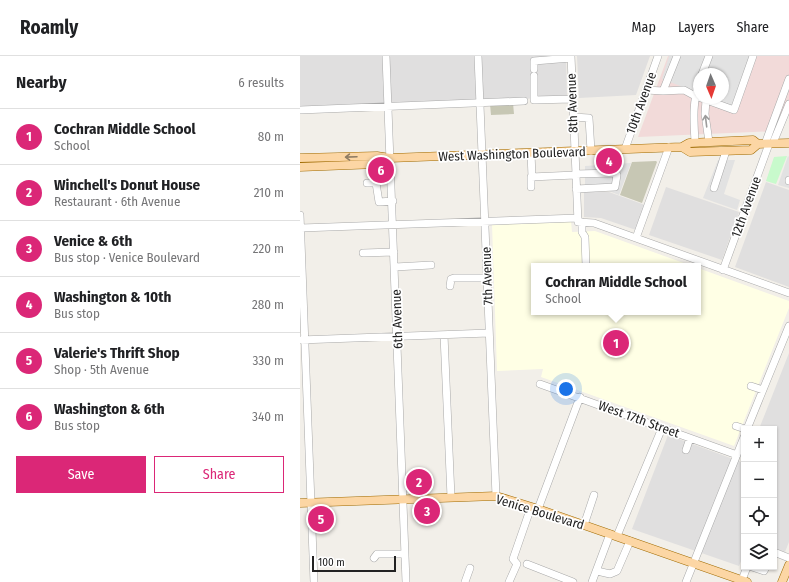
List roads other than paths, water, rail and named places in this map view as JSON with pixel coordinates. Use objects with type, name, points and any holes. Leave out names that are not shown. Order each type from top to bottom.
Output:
[{"type":"main road","name":"West Washington Boulevard","points":[[300,158],[377,156],[390,158],[591,151],[682,147],[689,143],[695,142],[753,140],[766,144]]},
{"type":"main road","name":"West Washington Boulevard","points":[[682,147],[690,152],[726,151],[751,150],[766,144],[789,143]]},
{"type":"main road","name":"West Washington Boulevard","points":[[300,167],[377,164],[390,158]]},
{"type":"main road","name":"Venice Boulevard","points":[[300,503],[496,496],[535,508],[745,581]]},
{"type":"main road","points":[[782,582],[789,565]]},
{"type":"street","name":"6th Avenue","points":[[386,56],[393,201],[406,582]]},
{"type":"street","name":"7th Avenue","points":[[478,56],[496,496]]},
{"type":"street","name":"10th Avenue","points":[[624,149],[658,56]]},
{"type":"street","points":[[663,91],[677,56]]},
{"type":"street","points":[[704,68],[709,56]]},
{"type":"street","points":[[717,104],[734,110],[753,56]]},
{"type":"street","points":[[571,57],[534,61],[534,100],[572,99]]},
{"type":"street","name":"8th Avenue","points":[[571,57],[576,189],[579,221],[585,237],[586,263]]},
{"type":"street","points":[[766,144],[789,79]]},
{"type":"street","points":[[646,90],[684,90],[693,94]]},
{"type":"street","points":[[300,110],[524,101]]},
{"type":"street","points":[[695,142],[699,104]]},
{"type":"street","points":[[702,104],[705,114],[709,142]]},
{"type":"street","points":[[766,144],[789,104]]},
{"type":"street","points":[[573,117],[589,118],[591,151]]},
{"type":"street","name":"12th Avenue","points":[[723,270],[766,144]]},
{"type":"street","points":[[636,238],[669,147]]},
{"type":"street","points":[[714,188],[726,151]]},
{"type":"street","points":[[531,153],[531,187]]},
{"type":"street","points":[[532,177],[616,173],[618,180],[615,187],[576,189]]},
{"type":"street","points":[[367,183],[376,183],[379,202],[393,201]]},
{"type":"street","points":[[300,215],[302,340],[314,582]]},
{"type":"street","points":[[300,228],[485,222],[579,221],[594,223],[789,293]]},
{"type":"street","points":[[363,253],[394,252]]},
{"type":"street","points":[[395,267],[432,265]]},
{"type":"street","points":[[450,286],[451,279],[454,278],[487,278]]},
{"type":"street","points":[[747,426],[789,326]]},
{"type":"street","points":[[302,340],[489,333]]},
{"type":"street","points":[[444,335],[451,497]]},
{"type":"street","name":"West 17th Street","points":[[540,384],[580,397],[737,455]]},
{"type":"street","points":[[751,386],[763,390]]},
{"type":"street","points":[[509,582],[517,564],[513,559],[580,397]]},
{"type":"street","points":[[736,426],[741,428]]},
{"type":"street","points":[[592,582],[662,428]]},
{"type":"street","points":[[686,450],[690,438]]},
{"type":"street","points":[[686,582],[741,445]]},
{"type":"street","points":[[584,525],[594,495]]},
{"type":"street","points":[[597,570],[610,574],[617,571],[630,541]]},
{"type":"street","points":[[777,553],[789,558]]},
{"type":"street","points":[[374,558],[377,554],[405,554]]},
{"type":"street","points":[[527,564],[573,582]]},
{"type":"street","points":[[465,582],[470,568]]},
{"type":"street","points":[[745,581],[747,570]]},
{"type":"place","name":"Washington & 10th","points":[[609,161]]},
{"type":"place","name":"Washington & 6th","points":[[381,170]]},
{"type":"place","name":"Cochran Middle School","points":[[616,343]]},
{"type":"place","name":"Winchell's Donut House","points":[[419,482]]},
{"type":"place","name":"Venice & 6th","points":[[427,511]]},
{"type":"place","name":"Valerie's Thrift Shop","points":[[321,519]]}]
